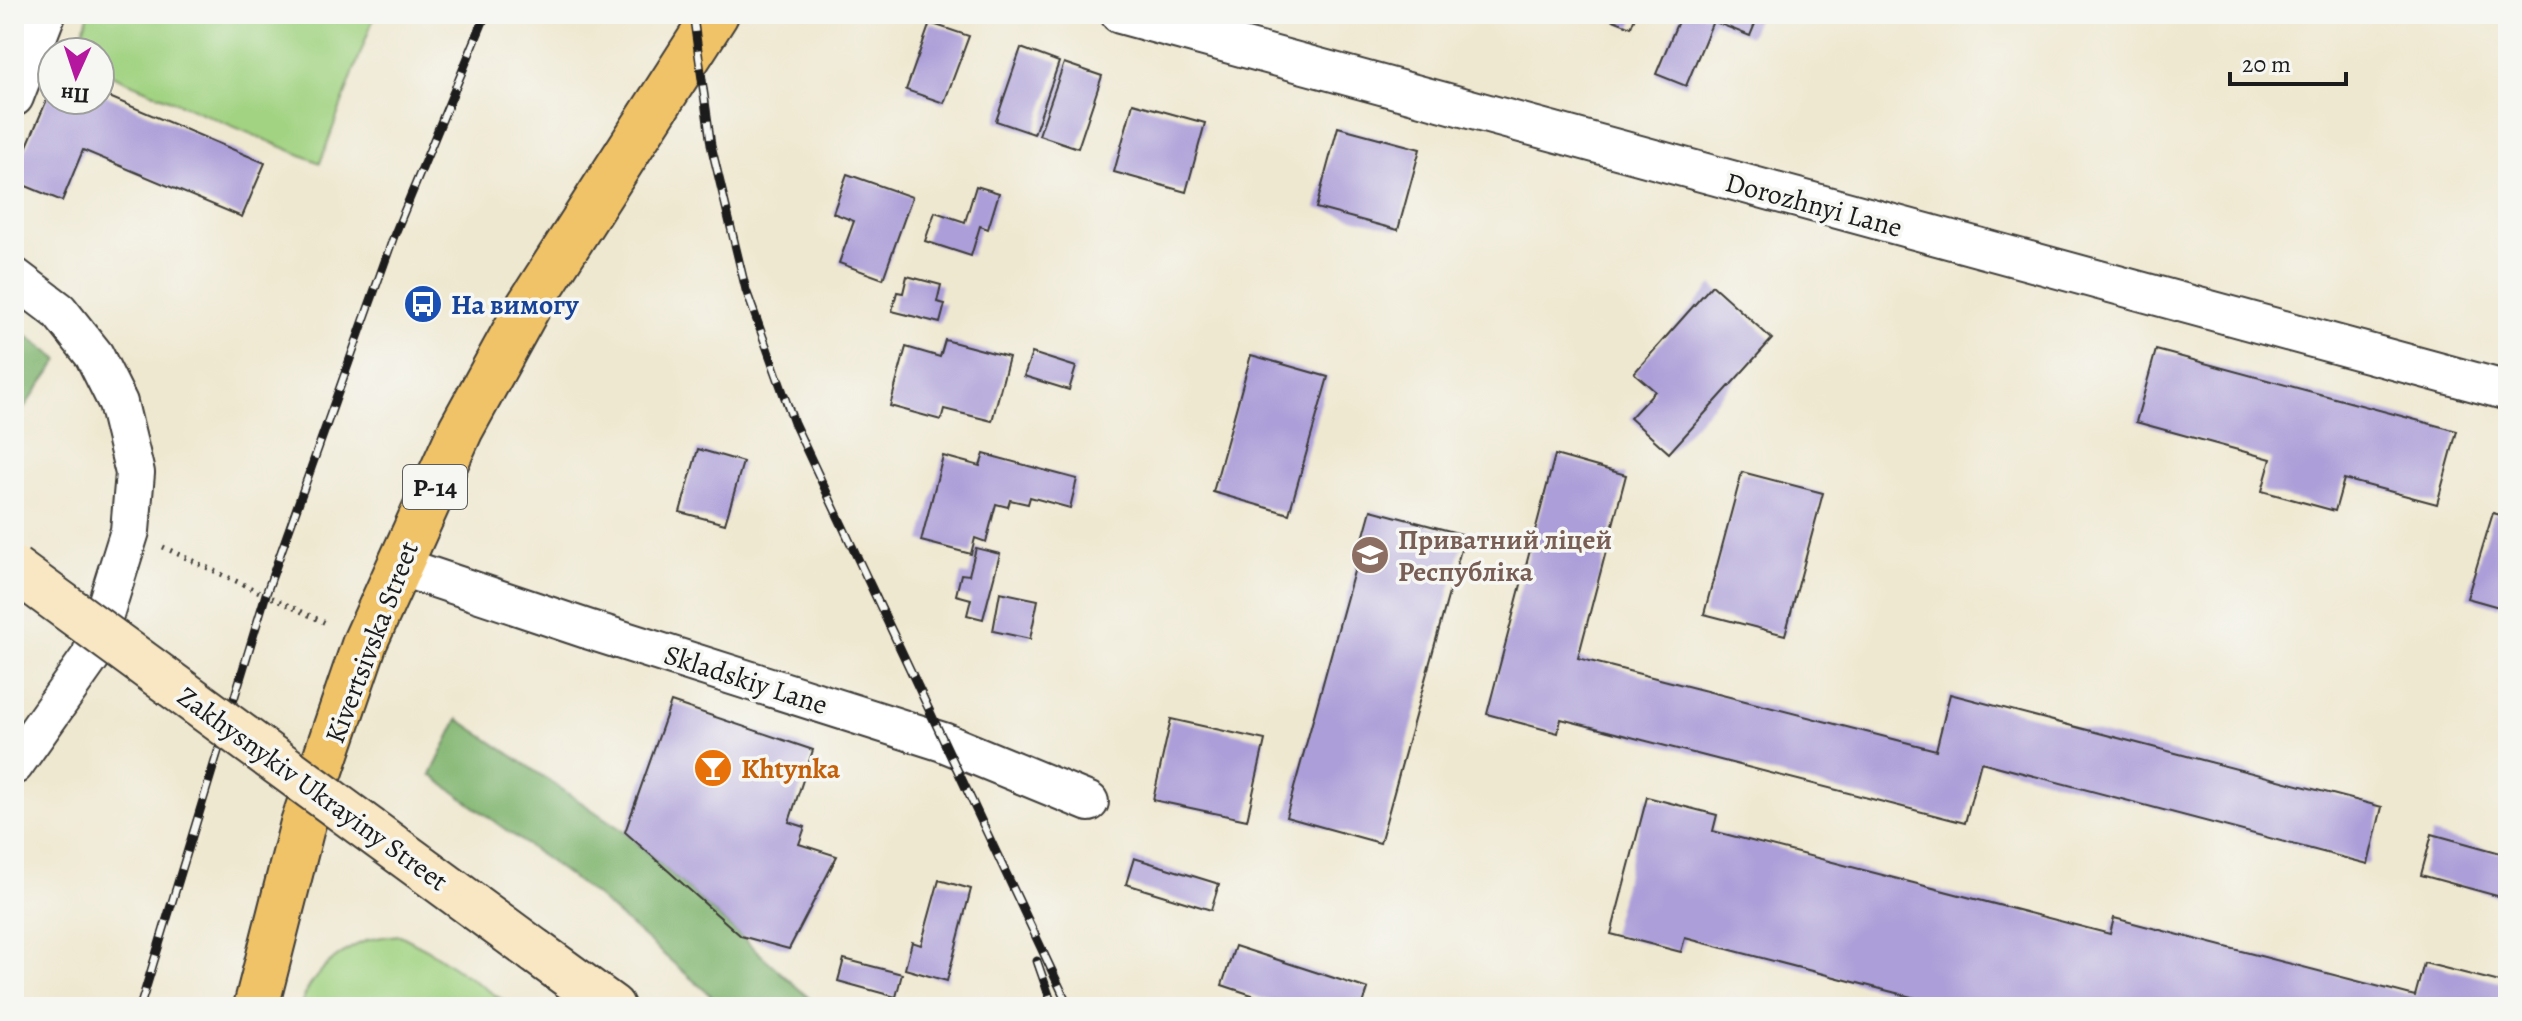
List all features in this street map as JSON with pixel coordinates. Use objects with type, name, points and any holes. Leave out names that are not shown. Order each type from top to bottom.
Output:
[{"type":"main road","name":"Kivertsivska Street","points":[[256,1007],[303,823],[365,642],[461,429],[528,307],[716,14]]},
{"type":"main road","name":"Zakhysnykiv Ukrayiny Street","points":[[14,569],[612,1007]]},
{"type":"street","points":[[14,97],[46,14]]},
{"type":"street","name":"Dorozhnyi Lane","points":[[1120,14],[2508,391]]},
{"type":"street","points":[[14,277],[59,311],[94,355],[118,403],[135,473],[130,531],[91,656],[14,765]]},
{"type":"street","name":"Skladskiy Lane","points":[[399,566],[943,742],[1089,802]]},
{"type":"path","points":[[130,531],[365,642]]},
{"type":"green space","points":[[89,14],[375,14],[320,163],[116,77],[116,36],[81,36]]},
{"type":"green space","points":[[14,326],[59,360],[14,421]]},
{"type":"green space","points":[[458,719],[625,832],[819,1007],[724,1007],[595,895],[431,775]]},
{"type":"green space","points":[[400,935],[427,949],[513,1007],[301,1007],[310,985],[336,958],[368,940]]},
{"type":"building","points":[[1598,14],[1636,14],[1631,27]]},
{"type":"building","points":[[1681,14],[1759,14],[1750,36],[1713,21],[1686,86],[1656,74]]},
{"type":"building","points":[[930,23],[969,36],[944,103],[906,90]]},
{"type":"building","points":[[1021,48],[1059,62],[1034,134],[996,121]]},
{"type":"building","points":[[1064,63],[1102,76],[1078,148],[1039,135]]},
{"type":"building","points":[[116,100],[265,163],[242,217],[83,150],[62,201],[14,181],[40,116],[116,116]]},
{"type":"building","points":[[1133,103],[1205,123],[1186,192],[1114,172]]},
{"type":"building","points":[[1338,127],[1420,149],[1398,230],[1316,208]]},
{"type":"building","points":[[847,174],[912,197],[883,279],[839,263],[854,221],[833,213]]},
{"type":"building","points":[[976,186],[999,193],[988,229],[980,226],[971,256],[925,241],[935,212],[965,222]]},
{"type":"building","points":[[907,276],[941,285],[937,302],[945,304],[940,323],[892,311],[897,292],[903,293]]},
{"type":"building","points":[[1712,285],[1772,339],[1669,453],[1630,418],[1655,391],[1634,373]]},
{"type":"building","points":[[945,340],[1009,357],[992,421],[944,409],[941,420],[890,406],[906,347],[940,357]]},
{"type":"building","points":[[2156,350],[2457,431],[2437,504],[2344,479],[2335,511],[2262,491],[2271,459],[2136,422]]},
{"type":"building","points":[[1032,353],[1076,367],[1069,390],[1024,376]]},
{"type":"building","points":[[1251,355],[1328,377],[1289,514],[1213,492]]},
{"type":"building","points":[[698,449],[743,462],[725,524],[680,512]]},
{"type":"building","points":[[984,454],[1077,479],[1070,508],[1030,497],[1028,504],[1010,500],[1008,507],[996,504],[986,542],[975,538],[971,554],[921,541],[943,456],[980,466]]},
{"type":"building","points":[[1555,455],[1626,475],[1578,658],[1936,750],[1950,694],[2382,807],[2368,864],[1981,762],[1965,823],[1561,719],[1558,733],[1487,714]]},
{"type":"building","points":[[1742,472],[1823,493],[1785,635],[1704,614]]},
{"type":"building","points":[[1371,510],[1465,535],[1380,843],[1286,817]]},
{"type":"building","points":[[2493,513],[2508,517],[2508,577],[2499,607],[2467,598]]},
{"type":"building","points":[[976,548],[1000,554],[983,619],[967,615],[971,599],[956,595],[961,574],[969,575]]},
{"type":"building","points":[[1000,592],[1038,600],[1030,639],[993,631]]},
{"type":"building","points":[[671,702],[813,750],[789,822],[805,827],[799,844],[837,856],[789,949],[741,936],[625,832]]},
{"type":"building","points":[[1171,719],[1265,740],[1247,820],[1153,800]]},
{"type":"building","points":[[1647,797],[1717,815],[1713,831],[2110,934],[2114,918],[2415,996],[2424,963],[2508,984],[2508,1007],[1950,1007],[1685,938],[1681,952],[1611,934]]},
{"type":"building","points":[[2432,834],[2508,855],[2508,899],[2421,875]]},
{"type":"building","points":[[1134,858],[1219,884],[1211,910],[1126,884]]},
{"type":"building","points":[[939,880],[971,889],[947,981],[905,969],[912,942],[921,945]]},
{"type":"building","points":[[1235,946],[1368,989],[1362,1007],[1288,1007],[1222,985]]},
{"type":"building","points":[[844,959],[902,974],[896,997],[838,981]]},
{"type":"railway","points":[[140,1007],[266,594],[394,236],[486,14]]},
{"type":"railway","points":[[693,14],[711,145],[746,290],[794,423],[1069,1007]]},
{"type":"railway","points":[[1037,961],[1053,1007]]},
{"type":"place","name":"На вимогу","points":[[423,304]]},
{"type":"place","name":"Приватний ліцей Республіка","points":[[1370,555]]},
{"type":"place","name":"Khtynka","points":[[713,768]]}]
